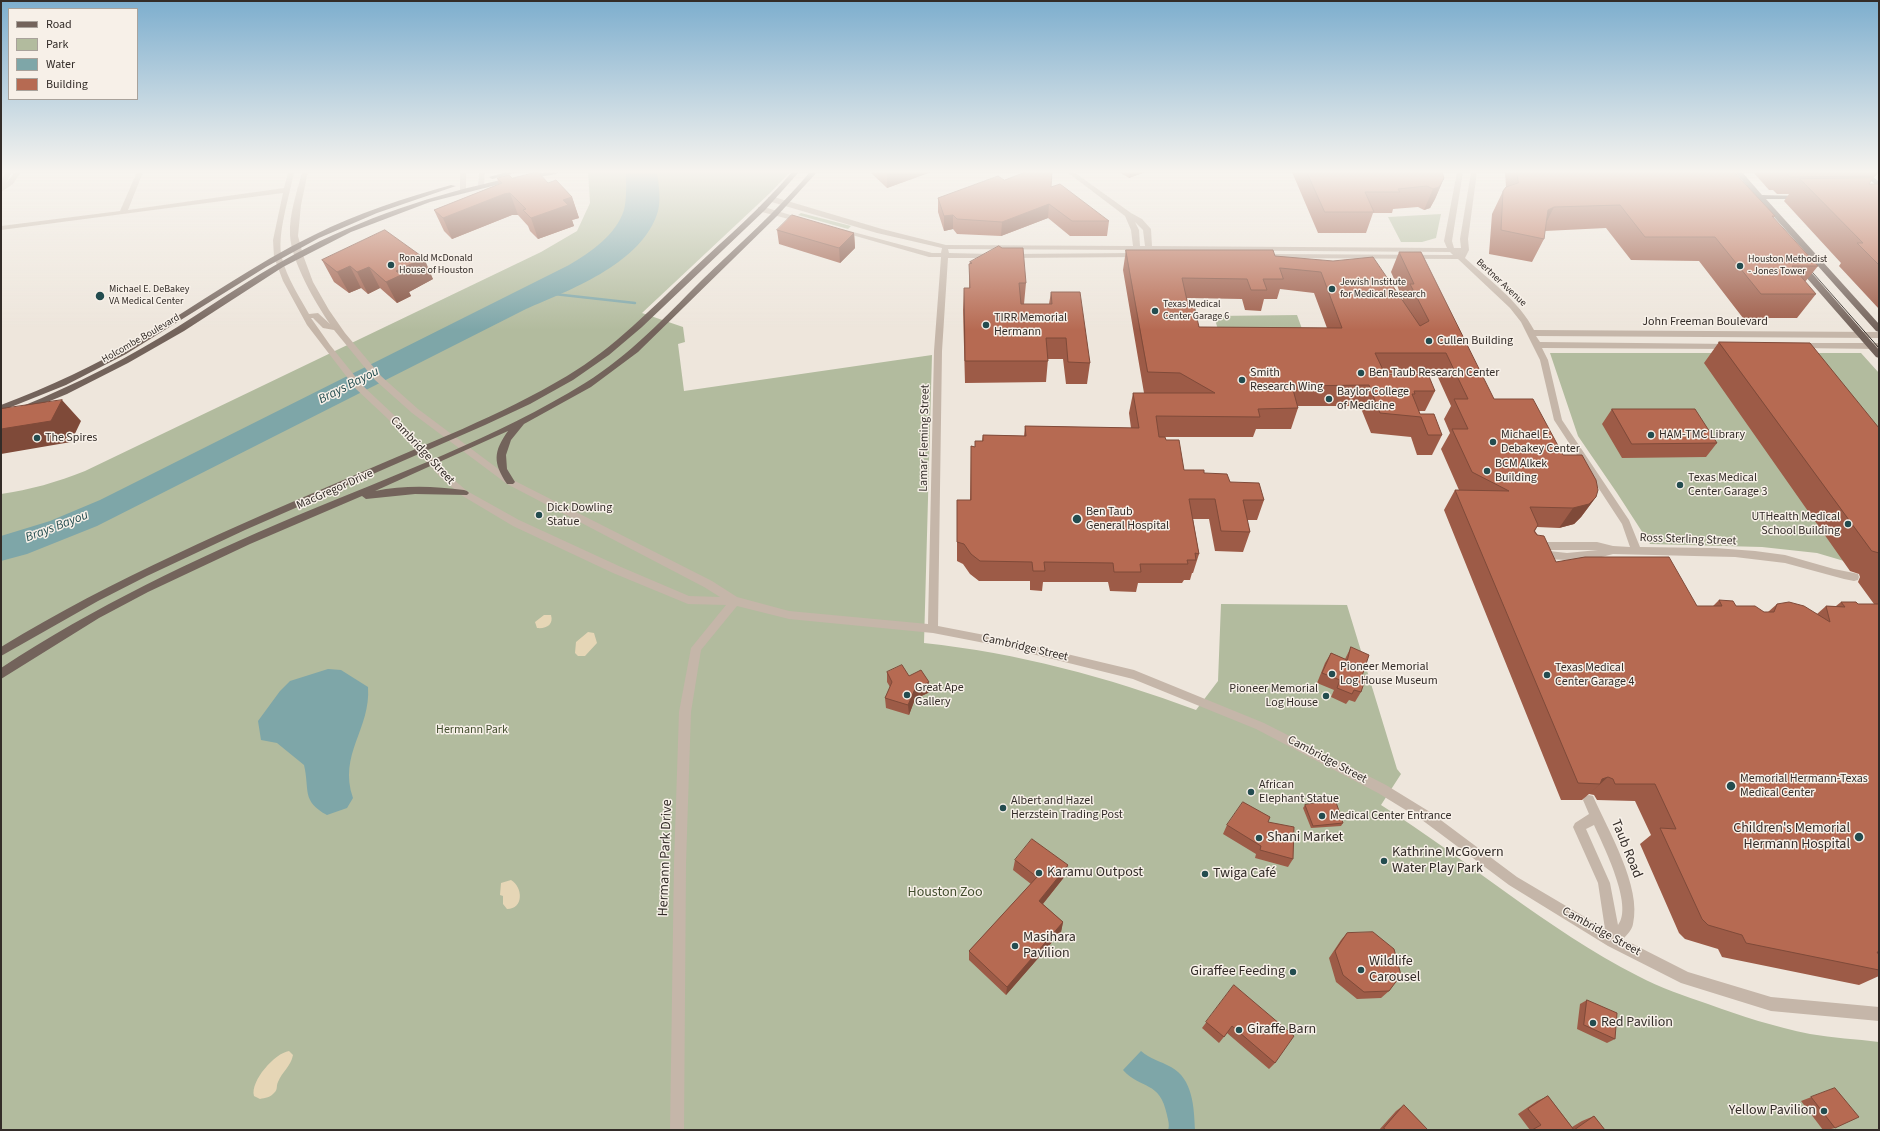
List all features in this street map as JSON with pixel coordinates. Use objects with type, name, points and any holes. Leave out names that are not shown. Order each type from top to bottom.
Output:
[{"type":"main road","name":"Holcombe Boulevard","points":[[1,408],[89,369],[160,331],[243,277],[279,261],[343,225]]},
{"type":"main road","name":"MacGregor Drive","points":[[1,652],[43,625],[90,599],[174,558],[449,438],[545,392],[572,377],[614,346],[744,225]]},
{"type":"main road","name":"MacGregor Drive","points":[[1,674],[60,634],[102,610],[211,558],[464,449],[590,384],[633,351],[764,225]]},
{"type":"main road","points":[[1785,225],[1879,329]]},
{"type":"main road","name":"Holcombe Boulevard","points":[[1,418],[97,376],[165,339],[279,261]]},
{"type":"main road","points":[[1796,261],[1861,334],[1875,346],[1879,355]]},
{"type":"main road","points":[[89,369],[97,376]]},
{"type":"main road","points":[[510,482],[501,467],[502,450],[510,433],[526,418]]},
{"type":"main road","points":[[344,500],[407,490],[436,490],[464,493]]},
{"type":"street","points":[[1,228],[26,225]]},
{"type":"street","name":"Cambridge Street","points":[[279,225],[276,240],[279,261],[287,281],[306,316],[327,347],[359,387],[391,417],[443,476],[464,493],[516,523],[617,570],[688,600],[735,601],[789,615],[933,629],[1000,642],[1134,675],[1260,726],[1382,789],[1426,816],[1513,881],[1613,941],[1686,978],[1771,1004],[1879,1014]]},
{"type":"street","name":"Cambridge Street","points":[[295,225],[294,236],[298,251],[309,282],[325,311],[336,327],[378,378],[410,407],[449,438],[510,482],[708,584],[735,601]]},
{"type":"street","points":[[859,225],[946,247],[1137,251],[1451,249],[1448,241],[1451,225]]},
{"type":"street","points":[[1133,225],[1135,230],[1137,251]]},
{"type":"street","points":[[1143,225],[1147,229],[1149,251]]},
{"type":"street","name":"Bertner Avenue","points":[[1466,225],[1463,254],[1468,266],[1513,306],[1525,321],[1546,366],[1558,420],[1626,523],[1637,551]]},
{"type":"street","points":[[836,229],[932,255],[944,256],[1137,251]]},
{"type":"street","name":"Lamar Fleming Street","points":[[933,629],[938,351],[944,256],[946,247]]},
{"type":"street","name":"Bertner Avenue","points":[[1451,249],[1463,254]]},
{"type":"street","points":[[1149,251],[1463,254]]},
{"type":"street","points":[[306,316],[315,315],[324,326],[328,328],[336,327]]},
{"type":"street","name":"John Freeman Boulevard","points":[[1531,333],[1879,335]]},
{"type":"street","points":[[1644,333],[1650,345]]},
{"type":"street","points":[[1782,334],[1792,346],[1875,346]]},
{"type":"street","name":"John Freeman Boulevard","points":[[1536,345],[1736,346]]},
{"type":"street","points":[[1538,546],[1597,546],[1613,550],[1602,555],[1562,556],[1544,555],[1527,550],[1538,546]]},
{"type":"street","name":"Ross Sterling Street","points":[[1613,550],[1776,557],[1802,562],[1839,575],[1854,577]]},
{"type":"street","name":"Hermann Park Drive","points":[[677,1130],[680,863],[685,712],[696,648],[735,601]]},
{"type":"street","name":"Taub Road","points":[[1589,800],[1621,872],[1628,900],[1627,924],[1613,941]]},
{"type":"street","name":"Taub Road","points":[[1596,818],[1579,827],[1604,883],[1608,900],[1613,941]]},
{"type":"green space","name":"Hermann Park","points":[[580,225],[736,225],[642,313],[683,327],[685,342],[678,344],[684,391],[932,355],[924,643],[994,653],[1062,668],[1129,687],[1196,710],[1218,681],[1221,604],[1347,605],[1397,769],[1401,774],[1381,805],[1445,848],[1539,916],[1604,957],[1646,980],[1673,992],[1758,1021],[1784,1028],[1810,1034],[1879,1042],[1879,1130],[1,1130],[1,494],[43,485],[85,471],[541,252],[577,231]]},
{"type":"green space","points":[[833,225],[851,226],[848,229]]},
{"type":"green space","points":[[1392,225],[1439,225],[1436,238],[1422,242],[1401,242]]},
{"type":"green space","points":[[1297,315],[1306,340],[1221,340],[1214,316]]},
{"type":"green space","points":[[1550,353],[1861,353],[1879,373],[1879,566],[1861,566],[1817,553],[1762,547],[1650,544],[1578,436]]},
{"type":"sand","points":[[544,615],[551,615],[552,618],[550,624],[543,628],[537,628],[535,622]]},
{"type":"sand","points":[[588,632],[594,633],[597,643],[585,656],[578,656],[575,653],[576,642]]},
{"type":"sand","points":[[511,880],[518,887],[520,897],[519,902],[513,908],[507,909],[503,904],[503,896],[500,895],[501,883]]},
{"type":"sand","points":[[289,1051],[293,1055],[292,1059],[277,1083],[275,1092],[270,1096],[260,1099],[254,1096],[256,1083],[265,1069],[277,1057]]},
{"type":"water","name":"Brays Bayou","points":[[616,225],[652,225],[647,234],[634,249],[600,274],[581,284],[526,309],[97,526],[27,554],[1,561],[1,536],[50,521],[100,500],[569,265],[602,242]]},
{"type":"water","points":[[328,669],[341,670],[368,687],[368,702],[349,768],[349,782],[353,798],[347,808],[327,815],[313,805],[310,800],[304,765],[277,743],[261,740],[258,721],[280,691],[290,681]]},
{"type":"water","points":[[1141,1051],[1144,1054],[1171,1067],[1184,1079],[1191,1094],[1193,1103],[1195,1130],[1168,1130],[1169,1124],[1167,1115],[1160,1096],[1149,1087],[1136,1081],[1123,1070]]},
{"type":"building","points":[[782,225],[826,225],[854,233],[839,248],[777,230]]},
{"type":"building","points":[[1501,225],[1546,225],[1544,239],[1501,230]]},
{"type":"building","points":[[1635,225],[1780,225],[1818,266],[1792,266],[1816,294],[1761,294],[1715,237],[1645,237]]},
{"type":"building","points":[[1845,225],[1879,225],[1879,265],[1857,243],[1863,243]]},
{"type":"building","points":[[385,230],[424,258],[396,271],[401,275],[386,282],[369,267],[357,272],[350,266],[337,272],[322,260]]},
{"type":"building","name":"TIRR Memorial Hermann","points":[[999,246],[1002,248],[1023,248],[1026,283],[1019,283],[1021,304],[1052,304],[1051,292],[1080,292],[1090,363],[1068,362],[1066,338],[1046,338],[1048,361],[965,361],[964,288],[970,288],[969,264],[972,263],[970,262]]},
{"type":"building","points":[[1126,250],[1273,250],[1275,256],[1333,261],[1373,257],[1420,326],[1429,321],[1410,284],[1414,284],[1399,252],[1421,252],[1494,399],[1533,399],[1563,455],[1582,455],[1596,480],[1598,490],[1596,497],[1589,504],[1573,508],[1530,507],[1538,525],[1534,531],[1537,535],[1544,536],[1556,562],[1585,557],[1669,557],[1697,606],[1722,606],[1719,600],[1733,601],[1736,606],[1755,606],[1764,612],[1774,612],[1777,604],[1789,602],[1804,606],[1830,622],[1826,606],[1845,607],[1841,602],[1879,604],[1879,952],[1877,952],[1879,955],[1879,970],[1746,943],[1742,935],[1708,925],[1702,919],[1660,828],[1676,829],[1655,784],[1615,784],[1613,779],[1608,777],[1602,779],[1600,784],[1578,783],[1455,490],[1509,491],[1472,472],[1452,429],[1468,429],[1454,399],[1468,399],[1446,353],[1375,353],[1385,374],[1428,374],[1435,391],[1414,391],[1415,394],[1412,394],[1420,414],[1434,414],[1442,435],[1428,435],[1421,417],[1380,413],[1369,385],[1292,386],[1298,408],[1258,409],[1260,417],[1156,416],[1159,437],[1165,437],[1166,440],[1179,440],[1184,470],[1204,470],[1204,473],[1227,474],[1230,482],[1259,483],[1264,500],[1243,500],[1250,532],[1221,531],[1215,499],[1189,499],[1199,554],[1195,553],[1196,560],[1187,560],[1188,564],[1140,564],[1141,572],[1114,572],[1113,563],[1044,562],[1045,571],[1033,571],[1032,562],[980,561],[971,554],[964,544],[957,542],[957,500],[971,500],[971,446],[975,447],[975,441],[983,441],[983,435],[1026,436],[1025,426],[1139,428],[1133,393],[1215,393],[1180,373],[1148,372]],"holes":[[[1280,268],[1321,272],[1342,328],[1199,327],[1194,305],[1188,305],[1182,278],[1247,279],[1251,290],[1267,290],[1263,279],[1283,279]]]},
{"type":"building","points":[[1719,342],[1810,343],[1879,428],[1879,553],[1872,551]]},
{"type":"building","points":[[62,400],[51,421],[1,429],[1,409]]},
{"type":"building","points":[[1612,409],[1695,409],[1717,443],[1632,444]]},
{"type":"building","name":"Pioneer Memorial Log House Museum","points":[[1351,647],[1369,655],[1362,676],[1366,677],[1361,692],[1354,690],[1352,694],[1337,688],[1340,680],[1322,673],[1331,653],[1347,660]]},
{"type":"building","points":[[902,665],[909,676],[921,670],[929,682],[915,689],[908,705],[885,698],[892,682],[887,672]]},
{"type":"building","name":"Medical Center Entrance","points":[[1324,801],[1336,802],[1343,823],[1313,826],[1305,805]]},
{"type":"building","name":"Shani Market","points":[[1243,802],[1270,817],[1268,822],[1294,827],[1293,859],[1260,850],[1261,846],[1227,825]]},
{"type":"building","points":[[1032,839],[1068,865],[1039,901],[1063,922],[1007,987],[969,951],[1037,877],[1015,860]]},
{"type":"building","name":"Wildlife Carousel","points":[[1373,932],[1394,949],[1401,975],[1389,991],[1364,992],[1343,975],[1335,951],[1347,933]]},
{"type":"building","name":"Giraffe Barn","points":[[1234,985],[1294,1036],[1275,1063],[1232,1026],[1224,1037],[1206,1022]]},
{"type":"building","points":[[1587,1000],[1617,1013],[1615,1039],[1584,1025]]},
{"type":"building","points":[[1835,1088],[1859,1117],[1835,1128],[1811,1097]]},
{"type":"building","points":[[1548,1096],[1574,1130],[1532,1130],[1541,1125],[1528,1109]]},
{"type":"building","points":[[1404,1105],[1428,1130],[1385,1130],[1384,1128]]},
{"type":"building","points":[[1594,1116],[1605,1130],[1574,1130]]},
{"type":"waterway","points":[[554,294],[635,303]]},
{"type":"tram line","points":[[1806,265],[1879,348]]},
{"type":"place","name":"Ronald McDonald House of Houston","points":[[391,265]]},
{"type":"place","name":"Houston Methodist - Jones Tower","points":[[1740,266]]},
{"type":"place","name":"Jewish Institute for Medical Research","points":[[1332,289]]},
{"type":"place","name":"Michael E. DeBakey VA Medical Center","points":[[100,296]]},
{"type":"place","name":"Texas Medical Center Garage 6","points":[[1155,311]]},
{"type":"place","name":"TIRR Memorial Hermann","points":[[986,325]]},
{"type":"place","name":"Cullen Building","points":[[1429,341]]},
{"type":"place","name":"Ben Taub Research Center","points":[[1361,373]]},
{"type":"place","name":"Smith Research Wing","points":[[1242,380]]},
{"type":"place","name":"Baylor College of Medicine","points":[[1329,399]]},
{"type":"place","name":"HAM-TMC Library","points":[[1651,435]]},
{"type":"place","name":"The Spires","points":[[37,438]]},
{"type":"place","name":"Michael E. Debakey Center","points":[[1493,442]]},
{"type":"place","name":"BCM Alkek Building","points":[[1487,471]]},
{"type":"place","name":"Texas Medical Center Garage 3","points":[[1680,485]]},
{"type":"place","name":"Dick Dowling Statue","points":[[539,515]]},
{"type":"place","name":"Ben Taub General Hospital","points":[[1077,519]]},
{"type":"place","name":"UTHealth Medical School Building","points":[[1848,524]]},
{"type":"place","name":"Pioneer Memorial Log House Museum","points":[[1332,674]]},
{"type":"place","name":"Texas Medical Center Garage 4","points":[[1547,675]]},
{"type":"place","name":"Great Ape Gallery","points":[[907,695]]},
{"type":"place","name":"Pioneer Memorial Log House","points":[[1326,696]]},
{"type":"place","name":"Memorial Hermann-Texas Medical Center","points":[[1731,786]]},
{"type":"place","name":"African Elephant Statue","points":[[1251,792]]},
{"type":"place","name":"Albert and Hazel Herzstein Trading Post","points":[[1003,808]]},
{"type":"place","name":"Medical Center Entrance","points":[[1322,816]]},
{"type":"place","name":"Children's Memorial Hermann Hospital","points":[[1859,837]]},
{"type":"place","name":"Shani Market","points":[[1259,838]]},
{"type":"place","name":"Kathrine McGovern Water Play Park","points":[[1384,861]]},
{"type":"place","name":"Karamu Outpost","points":[[1039,873]]},
{"type":"place","name":"Twiga Café","points":[[1205,874]]},
{"type":"place","name":"Masihara Pavilion","points":[[1015,946]]},
{"type":"place","name":"Wildlife Carousel","points":[[1361,970]]},
{"type":"place","name":"Giraffee Feeding","points":[[1293,972]]},
{"type":"place","name":"Red Pavilion","points":[[1593,1023]]},
{"type":"place","name":"Giraffe Barn","points":[[1239,1030]]},
{"type":"place","name":"Yellow Pavilion","points":[[1824,1111]]},
{"type":"park label","name":"Houston Zoo","points":[[945,893]]}]
